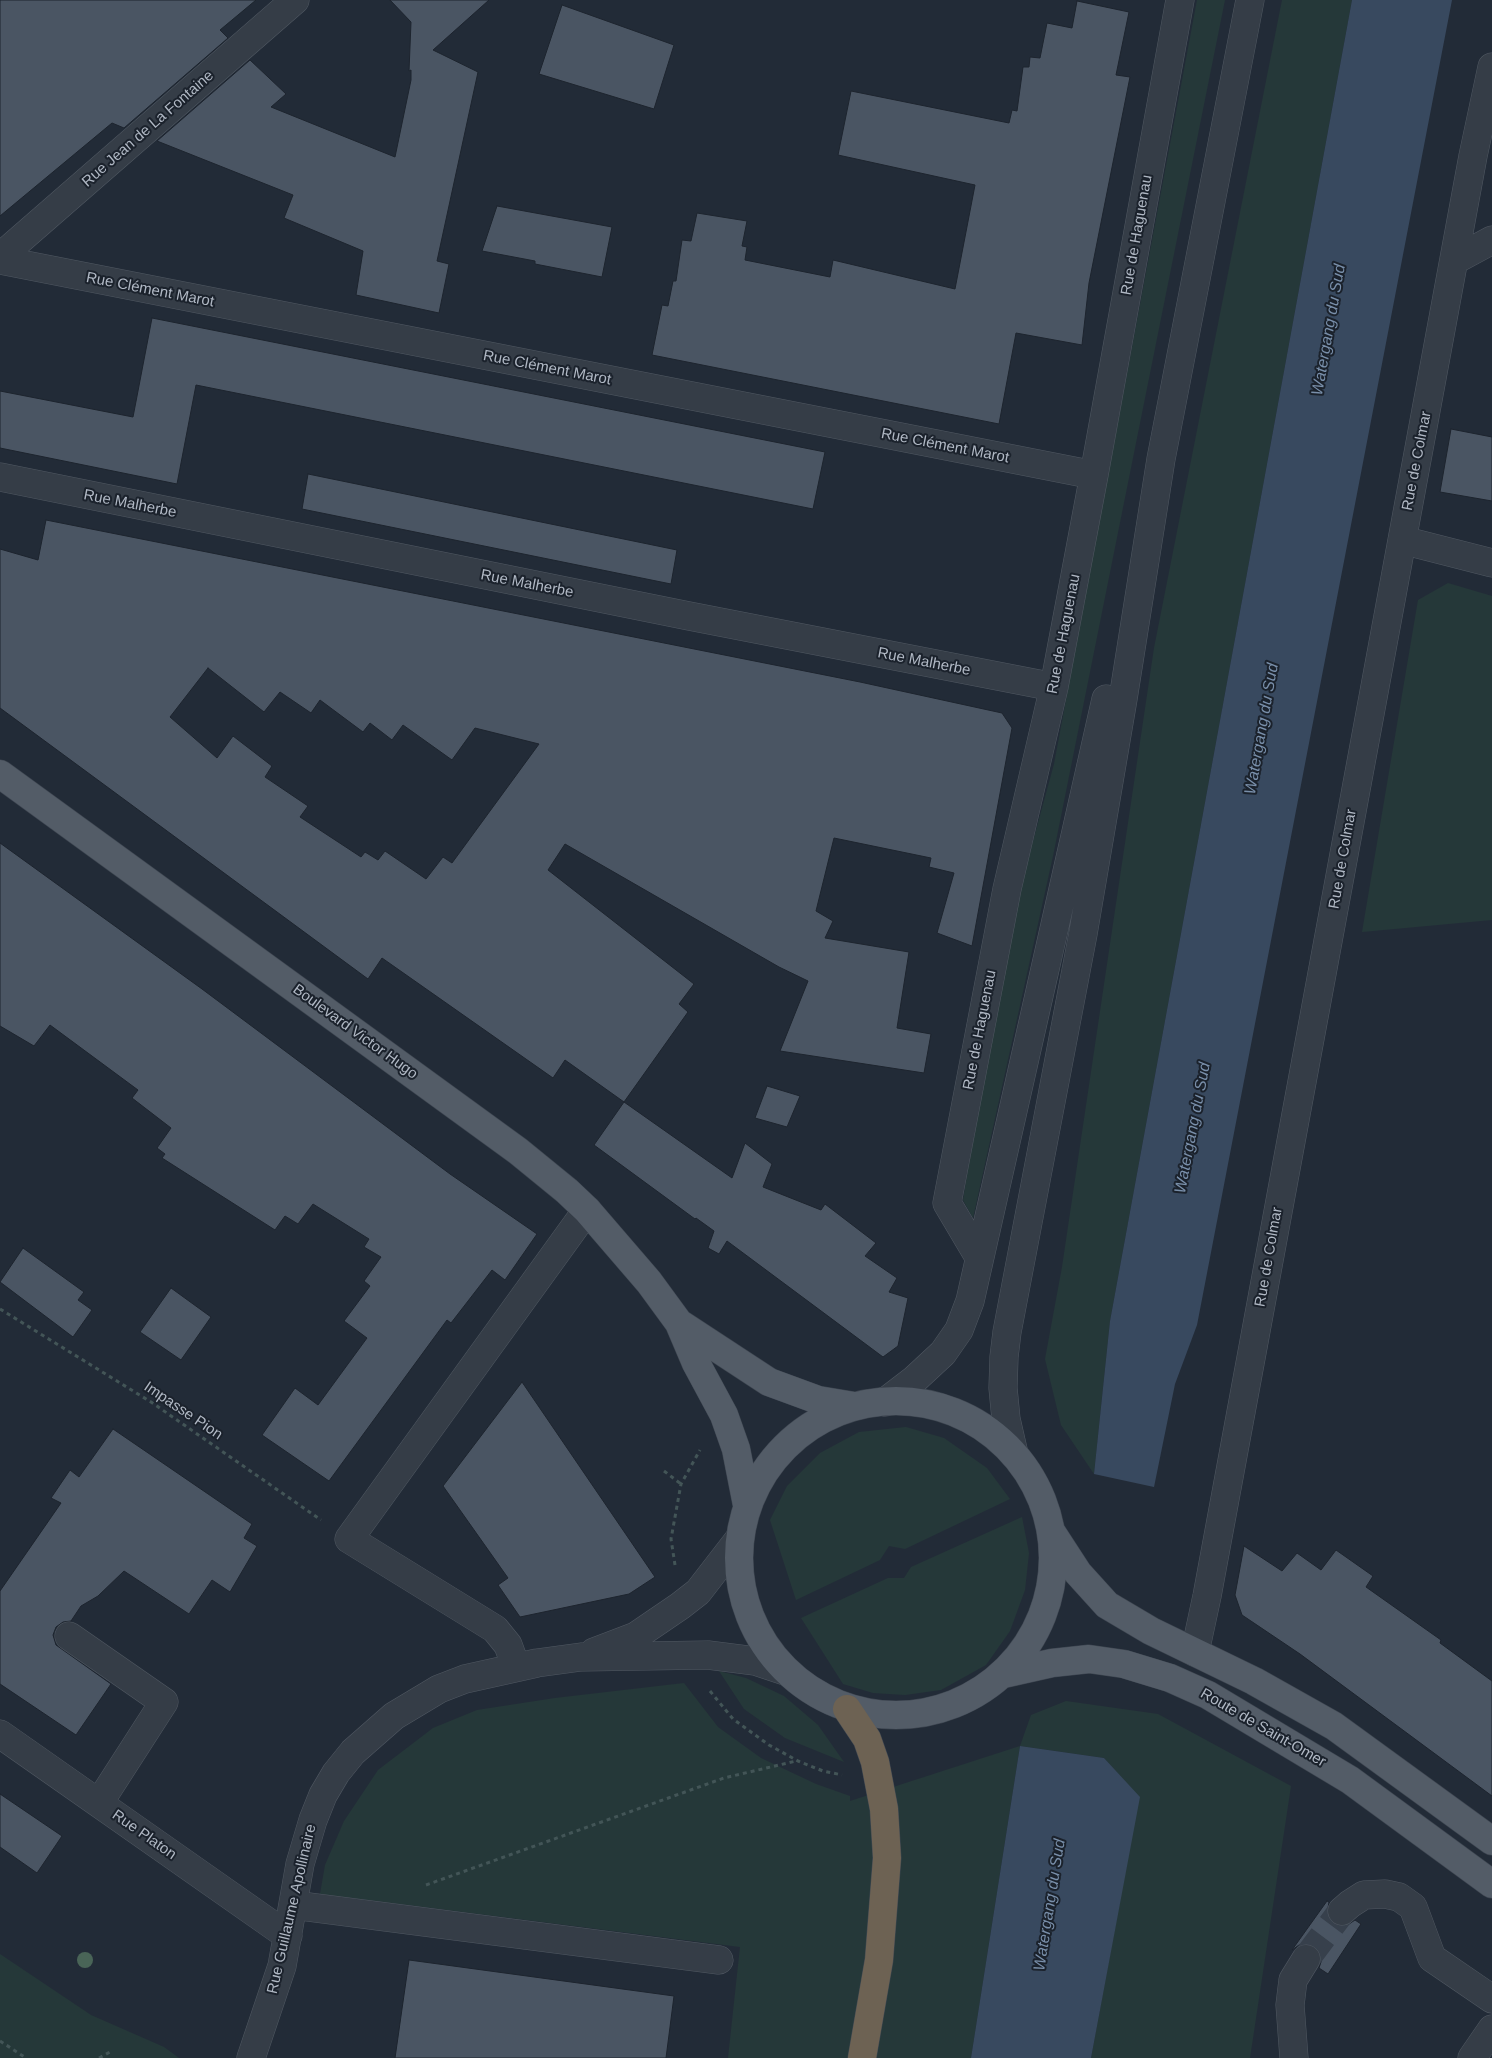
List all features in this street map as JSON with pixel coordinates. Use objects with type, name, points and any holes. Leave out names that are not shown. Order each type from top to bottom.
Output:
[{"type":"highway","points":[[848,1709],[867,1739],[876,1762],[884,1808],[887,1858],[878,1960],[862,2058]]},
{"type":"main road","name":"Boulevard Victor Hugo","points":[[0,774],[510,1146],[567,1191],[587,1210],[650,1282],[679,1324],[696,1363],[724,1415],[736,1449],[747,1505]]},
{"type":"main road","name":"Boulevard Victor Hugo","points":[[679,1324],[769,1382],[818,1400],[855,1406]]},
{"type":"main road","points":[[885,1402],[917,1402],[948,1410],[977,1424],[1014,1454],[1034,1483],[1047,1515],[1052,1532],[1053,1566],[1048,1600],[1035,1633],[1026,1648],[1003,1674],[976,1694],[946,1708],[897,1716],[848,1709],[814,1693],[785,1671],[756,1632],[747,1610],[738,1571],[739,1539],[747,1505],[754,1489],[772,1461],[796,1437],[824,1418],[855,1406],[885,1402]]},
{"type":"main road","points":[[1052,1532],[1078,1573],[1107,1605],[1151,1631],[1287,1698],[1334,1726],[1492,1841]]},
{"type":"main road","name":"Route de Saint-Omer","points":[[1003,1674],[1043,1664],[1089,1660],[1124,1664],[1170,1678],[1216,1699],[1350,1780],[1492,1884]]},
{"type":"street","name":"Rue Jean de La Fontaine","points":[[0,259],[295,0]]},
{"type":"street","name":"Rue de Haguenau","points":[[979,1257],[948,1204],[1007,890],[1054,687],[1180,0]]},
{"type":"street","points":[[885,1402],[931,1365],[951,1342],[959,1330],[970,1301],[1161,459],[1250,0]]},
{"type":"street","name":"Rue de Colmar","points":[[1194,1652],[1207,1596],[1455,260],[1482,159],[1492,67]]},
{"type":"street","points":[[1455,260],[1492,240]]},
{"type":"street","name":"Rue Clément Marot","points":[[0,259],[1094,475]]},
{"type":"street","points":[[1014,1454],[1004,1402],[1004,1357],[1084,924],[1123,699],[1161,459]]},
{"type":"street","name":"Rue Malherbe","points":[[0,478],[1054,687]]},
{"type":"street","points":[[1402,540],[1492,563]]},
{"type":"street","points":[[516,1668],[508,1645],[495,1629],[350,1539],[587,1210]]},
{"type":"street","name":"Rue Guillaume Apollinaire","points":[[581,1657],[636,1636],[680,1606],[698,1592],[739,1539]]},
{"type":"street","points":[[69,1636],[164,1702],[99,1803]]},
{"type":"street","name":"Rue Guillaume Apollinaire","points":[[250,2058],[270,2004],[288,1936],[300,1864],[313,1820],[323,1795],[336,1773],[353,1752],[394,1716],[439,1689],[464,1679],[581,1657],[716,1655],[755,1661],[785,1671]]},
{"type":"street","name":"Rue Platon","points":[[0,1734],[288,1936]]},
{"type":"street","points":[[1342,1911],[1364,1895],[1385,1894],[1399,1897],[1413,1906],[1432,1958],[1492,1999]]},
{"type":"street","points":[[293,1905],[719,1960]]},
{"type":"street","points":[[1294,2058],[1290,2004],[1294,1980],[1306,1959]]},
{"type":"street","points":[[1472,2058],[1492,2029]]},
{"type":"path","name":"Impasse Pion","points":[[0,1309],[150,1402],[350,1539]]},
{"type":"path","points":[[664,1471],[681,1484]]},
{"type":"path","points":[[417,1888],[724,1778],[798,1761]]},
{"type":"path","points":[[0,2041],[26,2058]]},
{"type":"path","points":[[99,2058],[110,2052]]},
{"type":"shaded area","points":[[1197,0],[1225,0],[1053,856],[973,1218],[963,1200],[967,1175],[1020,889],[1054,764]]},
{"type":"shaded area","points":[[1282,0],[1352,0],[1110,1321],[1094,1474],[1061,1425],[1045,1359],[1062,1267],[1154,648]]},
{"type":"shaded area","points":[[1448,583],[1492,596],[1492,920],[1362,932],[1418,600]]},
{"type":"shaded area","points":[[906,1427],[944,1438],[987,1468],[1010,1499],[905,1549],[889,1546],[880,1560],[796,1600],[770,1520],[787,1486],[820,1453],[859,1432]]},
{"type":"shaded area","points":[[1022,1517],[1029,1553],[1025,1590],[1010,1631],[986,1665],[941,1690],[905,1695],[873,1693],[843,1684],[801,1618],[888,1578],[904,1578],[911,1567]]},
{"type":"shaded area","points":[[719,1671],[746,1678],[784,1696],[818,1725],[844,1762],[785,1738],[744,1709]]},
{"type":"shaded area","points":[[684,1683],[718,1727],[761,1758],[816,1784],[850,1796],[850,1801],[1020,1746],[971,2058],[728,2058],[740,1947],[320,1894],[325,1865],[344,1821],[378,1770],[433,1728],[477,1710],[555,1698]]},
{"type":"shaded area","points":[[1066,1701],[1158,1714],[1291,1786],[1250,2058],[1091,2058],[1139,1797],[1104,1758],[1020,1746],[1031,1715]]},
{"type":"shaded area","points":[[0,1954],[91,2015],[164,2047],[179,2058],[0,2058]]},
{"type":"water","name":"Watergang du Sud","points":[[1352,0],[1452,0],[1197,1325],[1175,1384],[1154,1487],[1094,1474],[1110,1321]]},
{"type":"water","name":"Watergang du Sud","points":[[1020,1746],[1104,1758],[1140,1797],[1091,2058],[971,2058]]},
{"type":"building","points":[[0,0],[256,0],[220,30],[228,38],[124,128],[112,123],[0,216]]},
{"type":"building","points":[[390,0],[489,0],[433,50],[478,72],[437,261],[449,264],[439,313],[356,295],[363,251],[284,218],[293,195],[157,141],[250,60],[286,94],[271,107],[395,157],[411,80],[411,70],[409,71],[411,22]]},
{"type":"building","points":[[1077,1],[1129,12],[1116,75],[1130,77],[1089,283],[1082,345],[1016,333],[999,424],[652,355],[662,305],[668,306],[673,281],[676,281],[682,240],[691,241],[697,213],[747,221],[742,246],[747,247],[745,260],[830,277],[833,260],[955,289],[975,185],[838,155],[851,91],[1009,123],[1012,110],[1017,111],[1023,67],[1029,67],[1030,57],[1040,58],[1047,23],[1072,28]]},
{"type":"building","points":[[562,5],[674,45],[654,109],[539,74]]},
{"type":"building","points":[[497,206],[612,227],[602,277],[482,251]]},
{"type":"building","points":[[152,318],[825,452],[813,509],[196,385],[177,484],[0,448],[0,391],[133,417]]},
{"type":"building","points":[[1451,429],[1492,437],[1492,501],[1440,492]]},
{"type":"building","points":[[308,474],[677,550],[671,584],[302,509]]},
{"type":"building","points":[[46,520],[860,682],[1002,713],[1012,728],[972,946],[937,933],[954,873],[929,867],[931,858],[834,838],[816,911],[833,921],[825,938],[909,952],[897,1028],[931,1034],[924,1073],[780,1051],[808,981],[779,967],[565,844],[548,870],[694,984],[679,1004],[688,1012],[624,1102],[565,1060],[553,1078],[382,958],[368,979],[0,708],[0,549],[38,560]],"holes":[[[208,668],[264,712],[280,692],[311,713],[320,700],[363,732],[370,723],[392,740],[403,725],[452,760],[475,728],[539,744],[452,863],[443,857],[426,879],[385,851],[378,860],[365,852],[361,857],[300,817],[308,806],[265,777],[272,766],[233,736],[217,758],[170,717]]]},
{"type":"building","points":[[0,843],[202,989],[450,1174],[537,1234],[505,1280],[492,1270],[451,1323],[447,1320],[329,1481],[262,1435],[295,1388],[318,1405],[367,1338],[344,1321],[370,1286],[364,1281],[381,1257],[364,1247],[369,1239],[313,1204],[298,1224],[285,1216],[275,1230],[162,1158],[165,1154],[157,1148],[171,1128],[132,1098],[138,1090],[50,1025],[34,1046],[0,1026]]},
{"type":"building","points":[[767,1086],[800,1096],[787,1127],[755,1118]]},
{"type":"building","points":[[624,1102],[732,1178],[745,1143],[772,1164],[763,1187],[821,1210],[825,1204],[876,1243],[865,1256],[897,1278],[889,1292],[908,1298],[898,1346],[883,1357],[727,1241],[719,1254],[708,1248],[714,1231],[594,1145]]},
{"type":"building","points":[[23,1248],[84,1292],[78,1300],[92,1310],[73,1337],[0,1282]]},
{"type":"building","points":[[171,1288],[211,1317],[181,1360],[140,1332]]},
{"type":"building","points":[[522,1382],[655,1577],[629,1594],[520,1617],[498,1585],[508,1578],[443,1486]]},
{"type":"building","points":[[113,1429],[252,1524],[244,1538],[257,1546],[230,1592],[212,1580],[189,1614],[124,1571],[98,1596],[81,1606],[71,1621],[63,1622],[56,1627],[53,1635],[56,1645],[111,1684],[76,1735],[0,1684],[0,1591],[61,1503],[51,1498],[70,1470],[79,1477]]},
{"type":"building","points":[[1244,1546],[1282,1571],[1297,1553],[1321,1570],[1336,1550],[1373,1576],[1366,1587],[1441,1640],[1440,1643],[1492,1681],[1492,1796],[1300,1654],[1242,1615],[1235,1595]]},
{"type":"building","points":[[0,1794],[62,1836],[37,1873],[0,1847]]},
{"type":"building","points":[[1327,1901],[1329,1902],[1327,1914],[1331,1922],[1337,1926],[1346,1926],[1355,1920],[1361,1924],[1328,1974],[1319,1968],[1322,1959],[1320,1952],[1315,1946],[1306,1943],[1292,1950]]},
{"type":"building","points":[[409,1960],[674,1996],[666,2058],[395,2058]]},
{"type":"tunnel","points":[[1306,1959],[1342,1911]]}]
